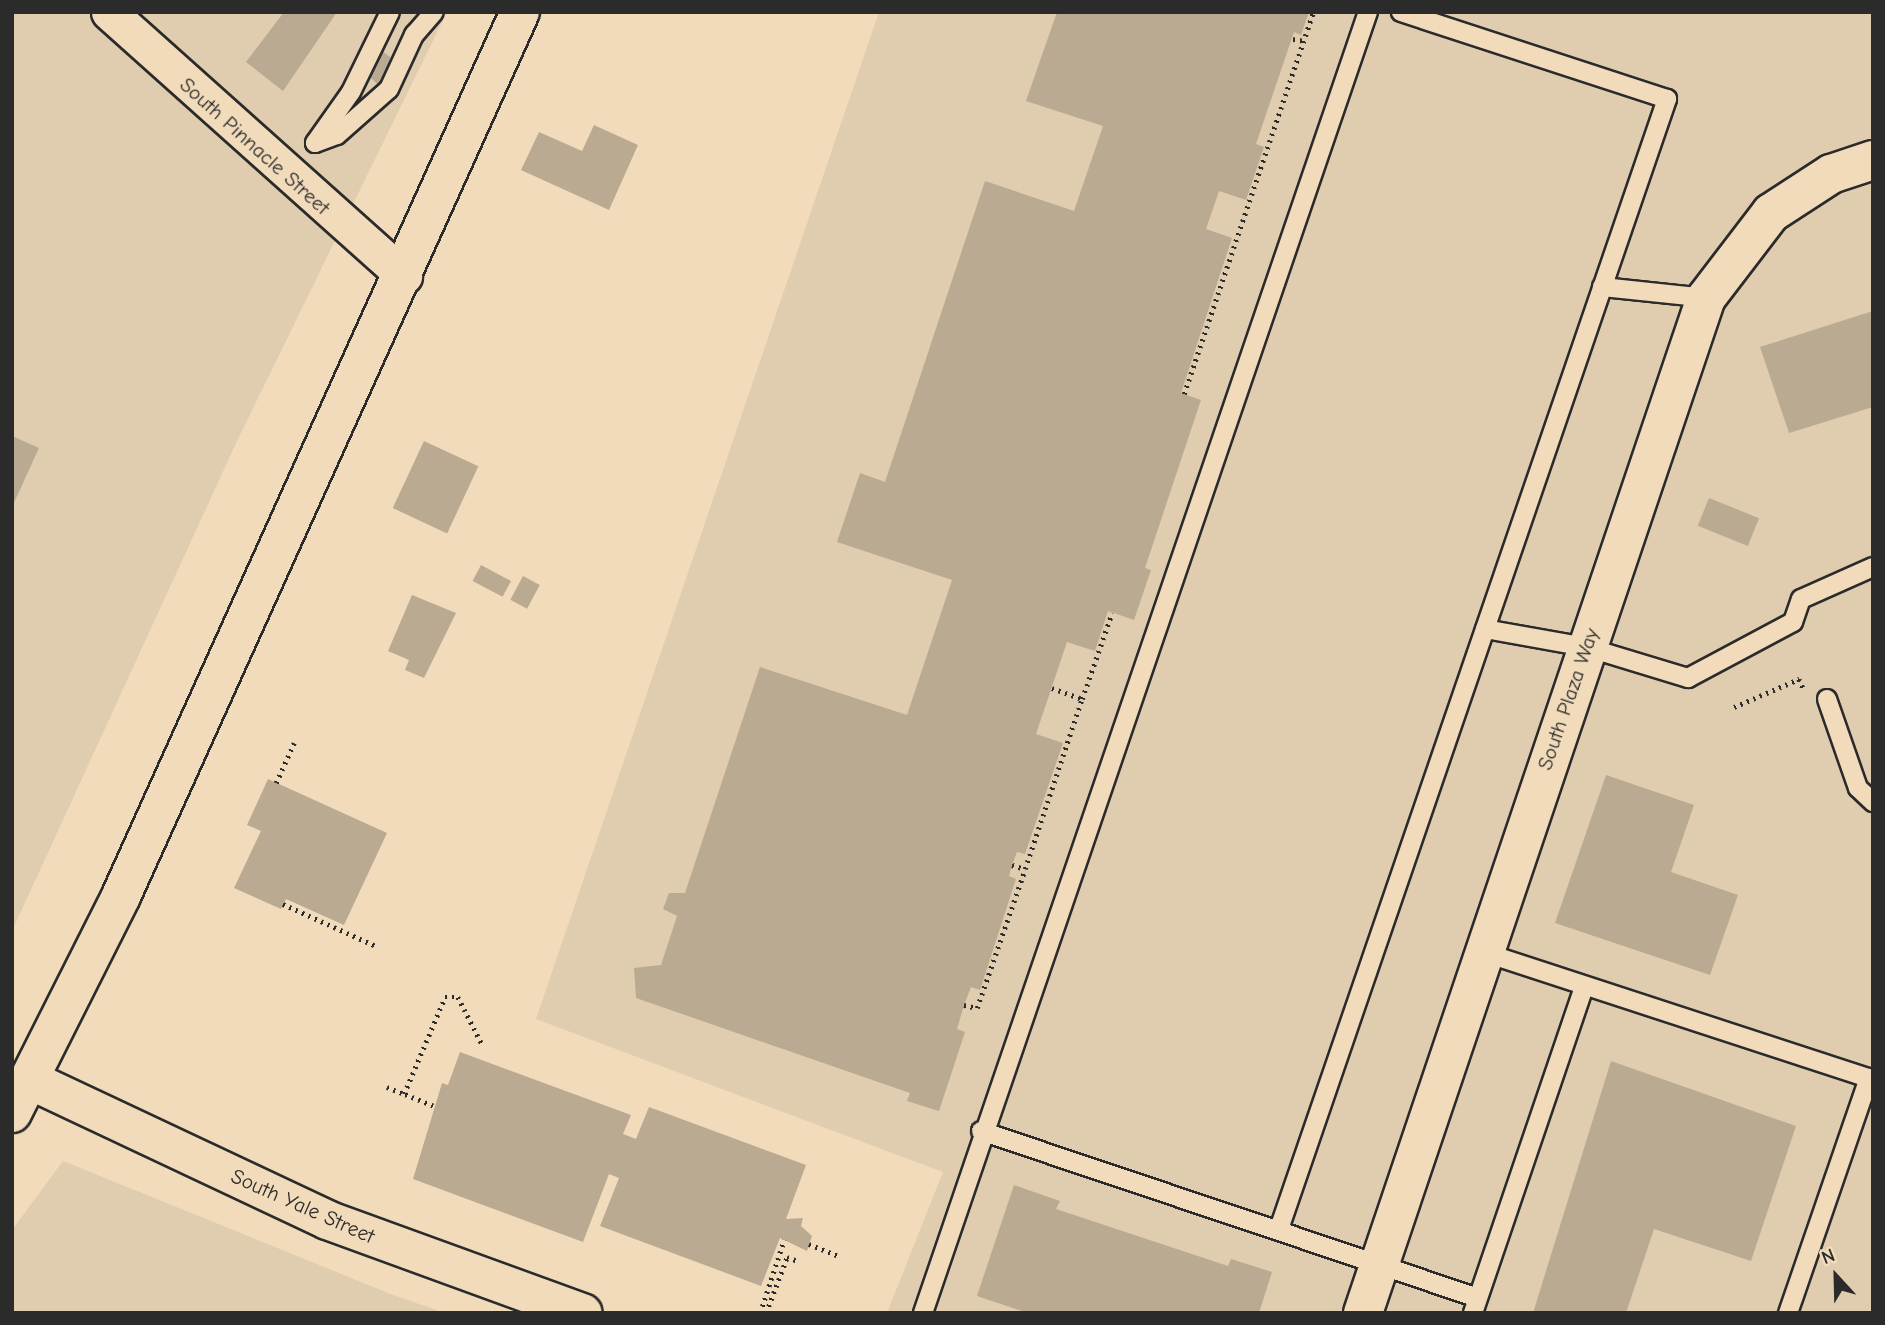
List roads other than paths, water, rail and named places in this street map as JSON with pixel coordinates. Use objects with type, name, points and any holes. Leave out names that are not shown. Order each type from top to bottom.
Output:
[{"type":"street","name":"South Pinnacle Street","points":[[109,12],[404,276]]},
{"type":"street","points":[[12,1113],[30,1080],[404,276],[427,217],[520,12]]},
{"type":"street","name":"South Plaza Way","points":[[1363,1313],[1706,298],[1771,213],[1831,174],[1873,160]]},
{"type":"street","name":"South Yale Street","points":[[30,1080],[327,1220],[583,1313]]},
{"type":"lane","points":[[390,12],[351,92],[314,143],[337,135],[389,89],[414,35],[433,12]]},
{"type":"lane","points":[[923,1313],[981,1131],[1368,12]]},
{"type":"lane","points":[[1279,1229],[1667,99],[1401,12]]},
{"type":"lane","points":[[1602,287],[1706,298]]},
{"type":"lane","points":[[1485,629],[1586,647],[1688,678],[1793,622],[1801,600],[1873,567]]},
{"type":"lane","points":[[1819,701],[1858,788],[1873,802]]},
{"type":"lane","points":[[1483,952],[1869,1078],[1788,1313]]},
{"type":"lane","points":[[981,1131],[1279,1229],[1309,1245],[1379,1265],[1476,1305],[1584,987]]}]
